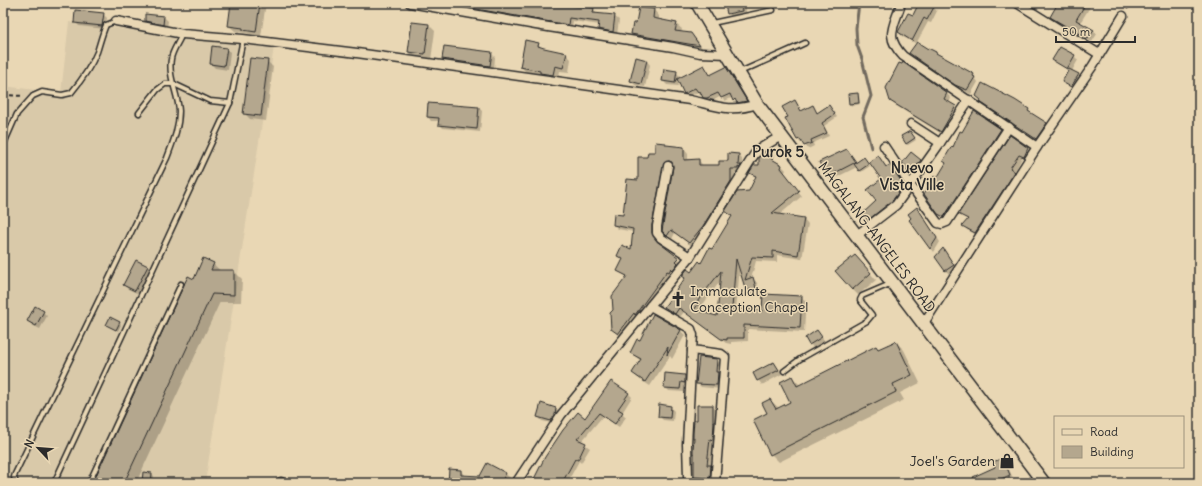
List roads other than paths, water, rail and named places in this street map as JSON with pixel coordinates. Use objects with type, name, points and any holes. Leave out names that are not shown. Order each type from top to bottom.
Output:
[{"type":"main road","name":"MAGALANG-ANGELES ROAD","points":[[697,3],[757,104],[1044,483]]},
{"type":"street","points":[[410,3],[673,47],[700,53],[728,54]]},
{"type":"street","points":[[1017,3],[1099,54]]},
{"type":"street","points":[[900,7],[892,29],[892,39],[895,47],[903,56],[1037,147]]},
{"type":"street","points":[[924,323],[1037,147],[1092,67],[1123,16]]},
{"type":"street","points":[[116,21],[182,34],[243,39],[365,54],[690,100],[724,108],[736,109],[757,104]]},
{"type":"street","points":[[857,235],[896,205],[911,186],[968,100]]},
{"type":"street","points":[[911,124],[940,143]]},
{"type":"street","points":[[884,146],[938,223],[942,224],[947,222],[1008,127]]},
{"type":"street","points":[[517,482],[561,415],[690,257],[754,155],[761,148],[781,136]]},
{"type":"street","points":[[668,166],[656,226],[661,238],[690,257]]},
{"type":"street","points":[[650,306],[691,329],[693,335],[687,444],[688,477],[691,483]]},
{"type":"street","points":[[692,350],[721,354],[725,357],[715,483]]},
{"type":"lane","points":[[709,23],[773,10]]},
{"type":"lane","points":[[3,146],[17,114],[33,96],[42,92],[62,95],[71,93],[84,76],[97,52],[102,33],[106,25],[116,21]]},
{"type":"lane","points":[[16,483],[14,480],[15,474],[167,158],[177,130],[179,110],[171,73],[171,59],[182,34]]},
{"type":"lane","points":[[54,483],[230,103],[243,39]]},
{"type":"lane","points":[[738,72],[805,42]]},
{"type":"lane","points":[[139,113],[156,90],[165,84],[174,84],[210,101],[230,103]]},
{"type":"lane","points":[[784,371],[800,359],[867,321],[872,315],[860,300],[862,296],[893,283]]},
{"type":"lane","points":[[89,483],[181,284]]},
{"type":"waterway","points":[[859,3],[856,28],[857,45],[871,96],[863,117],[871,148]]},
{"type":"place","name":"Immaculate Conception Chapel","points":[[678,299]]},
{"type":"place","name":"Joel's Garden","points":[[1007,461]]},
{"type":"district","name":"Purok 5","points":[[778,151]]},
{"type":"district","name":"Nuevo Vista Ville","points":[[912,176]]}]
